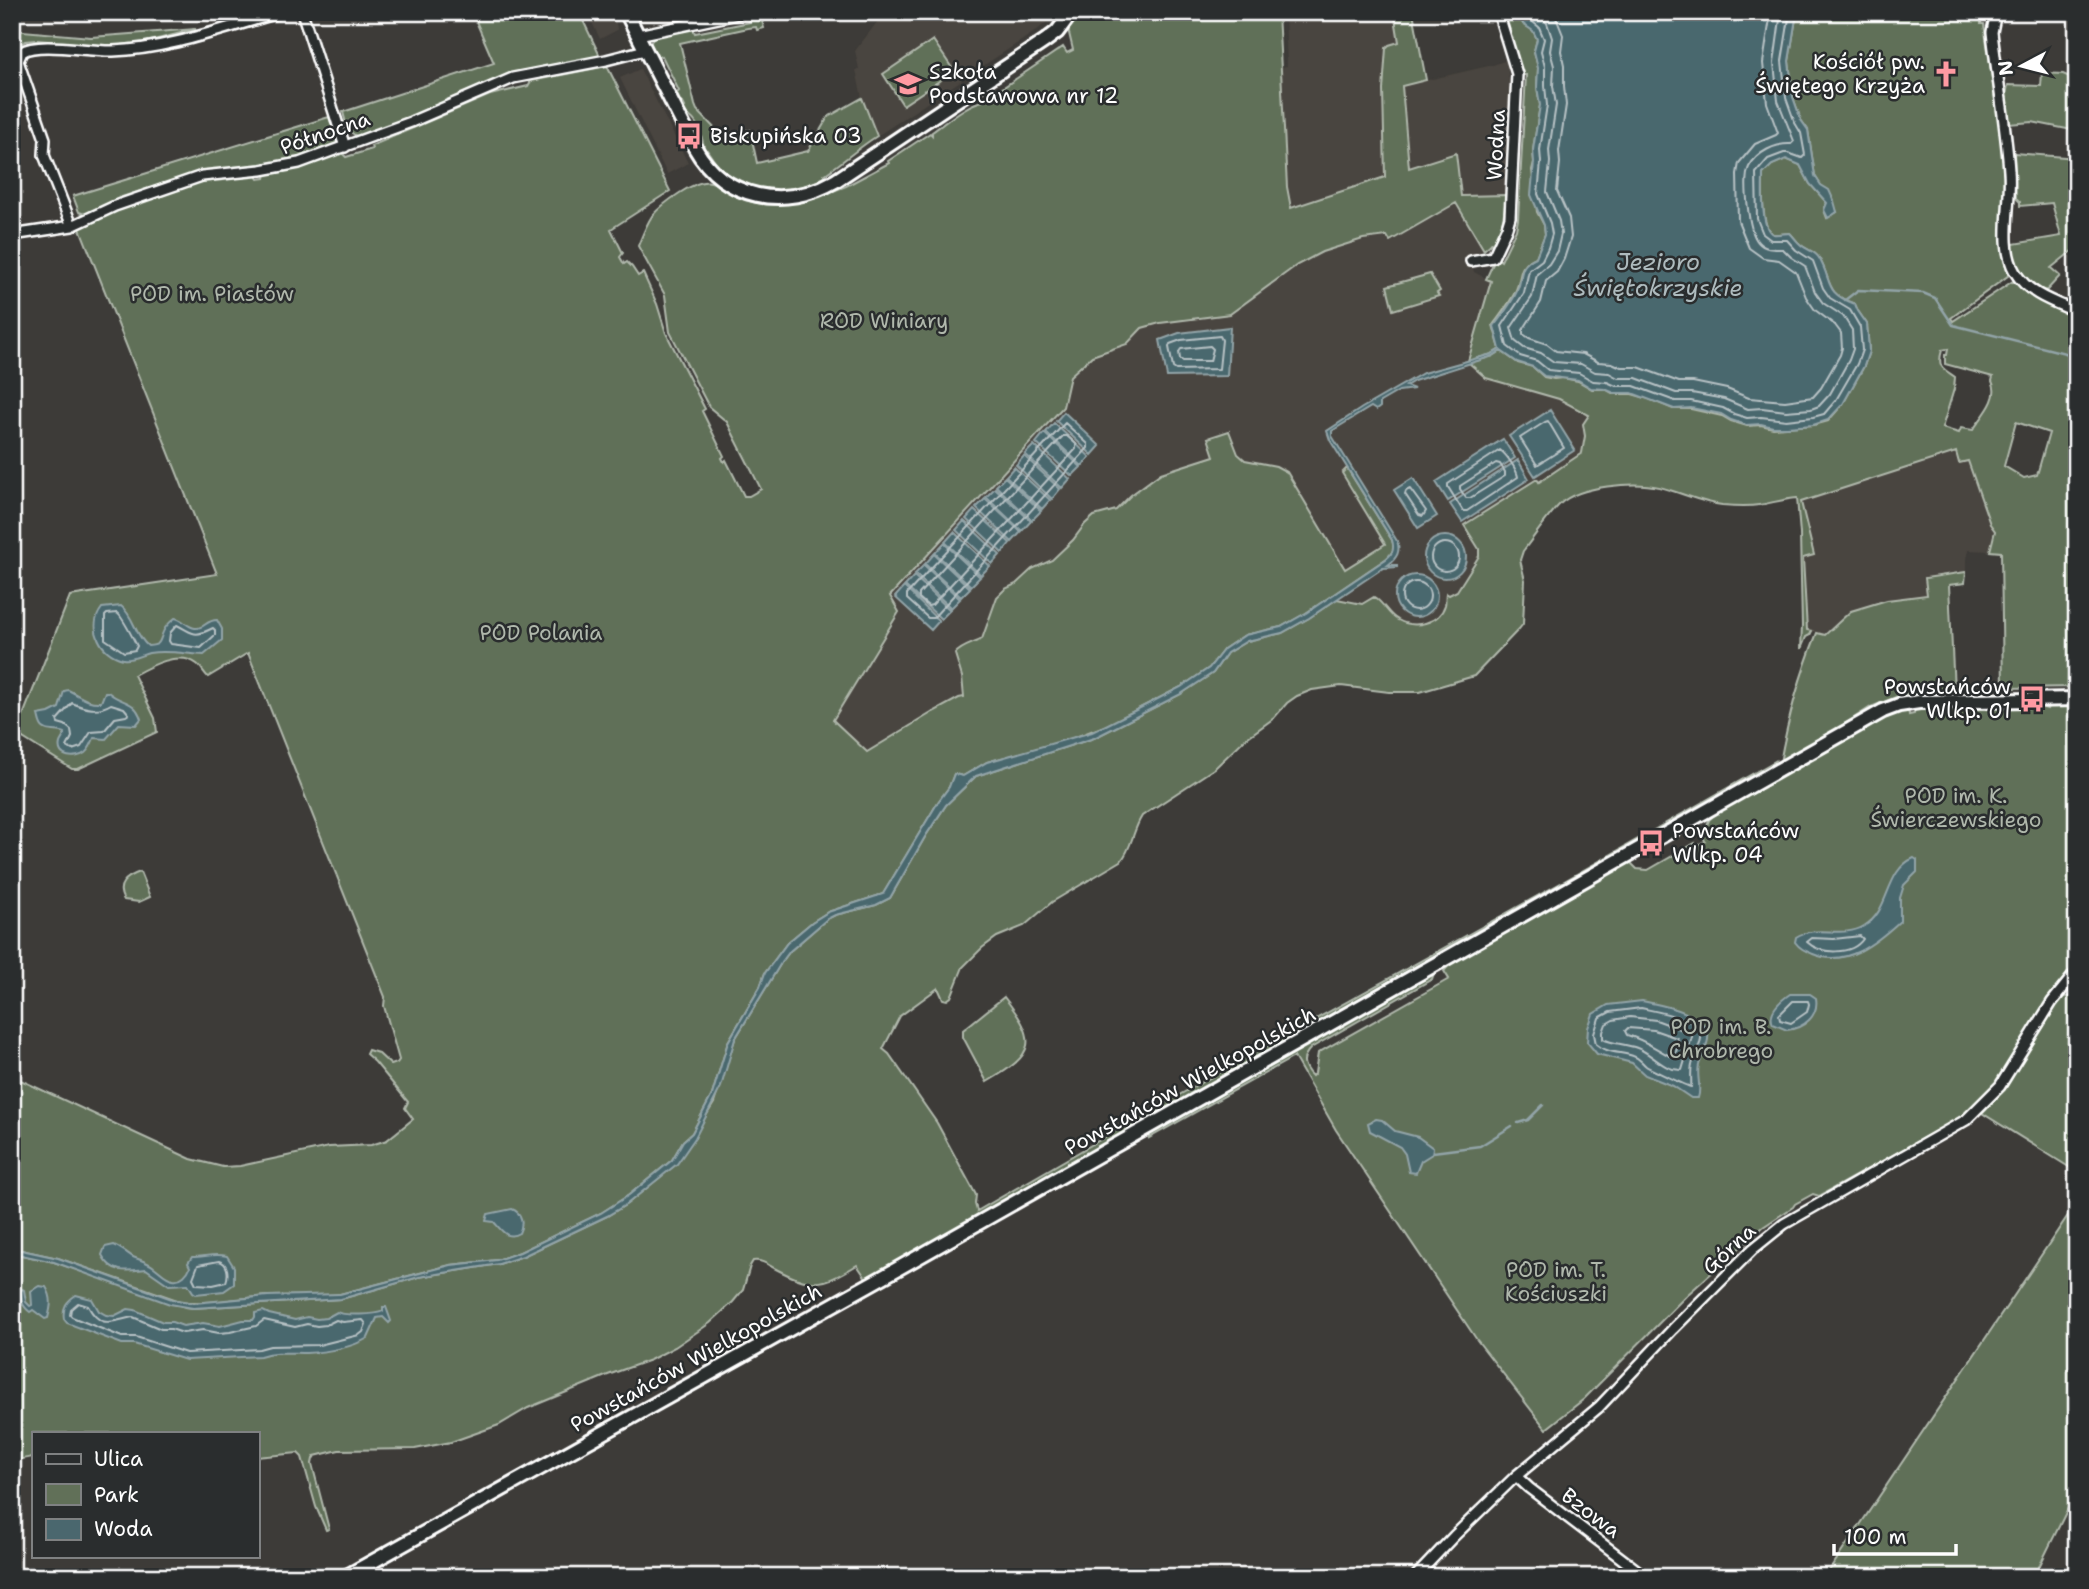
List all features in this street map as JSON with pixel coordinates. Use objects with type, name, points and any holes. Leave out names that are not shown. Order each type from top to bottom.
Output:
[{"type":"street","points":[[72,226],[44,155],[45,139],[18,61],[22,52],[31,47],[105,51],[141,49],[282,12]]},
{"type":"street","points":[[302,12],[345,147]]},
{"type":"street","points":[[626,12],[695,148],[712,172],[734,187],[772,197],[791,197],[828,185],[1045,41],[1057,32],[1072,12]]},
{"type":"street","points":[[638,35],[747,12]]},
{"type":"street","name":"Wodna","points":[[1471,261],[1493,257],[1510,216],[1517,74],[1498,12]]},
{"type":"street","points":[[1996,12],[1992,32],[2010,176],[2008,254],[2016,275],[2028,287],[2042,297],[2077,312]]},
{"type":"street","name":"Północna","points":[[12,235],[72,226],[115,206],[193,179],[299,163],[411,122],[513,78],[645,50]]},
{"type":"street","name":"Powstańców Wielkopolskich","points":[[345,1577],[890,1273],[1883,711],[1919,702],[2077,699]]},
{"type":"street","name":"Górna","points":[[1415,1577],[1516,1476],[1599,1407],[1734,1266],[1784,1224],[1966,1121],[2000,1086],[2052,1002],[2077,971]]},
{"type":"street","name":"Bzowa","points":[[1516,1476],[1646,1577]]},
{"type":"shaded area","points":[[587,12],[611,12],[617,30],[600,39]]},
{"type":"shaded area","name":"Szkoła Podstawowa nr 12","points":[[885,12],[1054,12],[1036,31],[877,136],[862,98],[855,51]]},
{"type":"shaded area","points":[[1285,12],[1394,12],[1399,42],[1389,45],[1383,90],[1409,169],[1402,86],[1507,60],[1510,93],[1504,222],[1490,245],[1470,256],[1474,272],[1491,281],[1468,362],[1486,378],[1559,399],[1590,415],[1601,446],[1515,557],[1515,625],[1344,651],[1069,754],[1062,742],[867,752],[833,720],[871,657],[855,559],[1048,347],[1291,209],[1287,187],[1281,67],[1287,66]]},
{"type":"shaded area","points":[[640,69],[688,163],[667,174],[620,78]]},
{"type":"shaded area","points":[[1956,452],[1968,460],[1990,524],[1995,531],[1990,551],[1968,550],[1966,572],[1926,578],[1927,595],[1887,600],[1851,611],[1825,635],[1807,630],[1803,558],[1814,554],[1801,502]]},
{"type":"green space","points":[[472,12],[579,12],[600,56],[521,71],[361,137],[350,131],[343,112],[494,63]]},
{"type":"green space","points":[[1079,12],[1278,12],[1287,187],[1291,208],[1385,177],[1383,90],[1386,48],[1399,42],[1394,12],[1413,12],[1426,80],[1402,86],[1409,168],[1456,153],[1461,196],[1506,195],[1499,232],[1484,250],[1456,203],[1390,241],[1387,236],[1363,239],[1322,252],[1297,265],[1230,314],[1160,323],[1142,328],[1127,344],[1092,356],[1070,376],[1063,407],[890,596],[899,612],[833,720],[867,752],[933,712],[964,697],[962,677],[955,654],[982,639],[997,597],[1032,569],[1052,560],[1094,516],[1116,510],[1161,473],[1214,456],[1208,438],[1229,431],[1238,454],[1245,460],[1276,466],[1287,472],[1345,569],[1385,544],[1342,473],[1347,468],[1392,540],[1393,548],[1389,556],[1281,627],[1245,635],[1224,649],[1209,668],[1181,687],[1107,725],[1065,741],[987,762],[963,776],[954,774],[949,787],[883,894],[828,912],[787,943],[765,973],[760,987],[728,1042],[712,1095],[692,1133],[683,1141],[672,1160],[629,1195],[601,1213],[520,1252],[497,1260],[450,1265],[331,1295],[180,1301],[58,1258],[12,1248],[12,1076],[191,1159],[223,1167],[240,1166],[329,1147],[371,1145],[387,1140],[413,1119],[405,1108],[408,1102],[366,1054],[368,1050],[378,1053],[391,1065],[399,1060],[384,1006],[385,997],[248,653],[208,677],[197,664],[182,659],[165,661],[134,675],[155,718],[157,732],[78,769],[72,769],[18,735],[12,735],[12,718],[22,718],[70,596],[217,574],[79,226],[120,207],[201,181],[255,174],[258,179],[265,178],[266,173],[302,166],[342,153],[346,157],[372,149],[371,146],[490,95],[528,86],[531,81],[607,66],[670,191],[611,229],[623,253],[620,257],[638,276],[643,273],[666,333],[705,409],[702,411],[724,456],[722,458],[724,462],[726,460],[744,496],[749,496],[761,489],[727,422],[709,407],[670,332],[665,295],[638,246],[652,216],[680,193],[705,182],[714,183],[748,201],[773,205],[811,199],[846,186],[889,163],[888,161],[930,133],[932,135],[932,132],[957,114],[983,101],[1063,47],[1067,53],[1073,50],[1068,29]]},
{"type":"green space","points":[[1502,12],[1519,12],[1523,24],[1533,30],[1537,39],[1534,51],[1540,105],[1532,170],[1537,212],[1544,225],[1545,234],[1536,257],[1523,267],[1514,294],[1493,325],[1500,349],[1468,361],[1491,281],[1486,279],[1496,257],[1501,261],[1516,230],[1518,219],[1526,75],[1521,75]]},
{"type":"green space","points":[[1797,12],[1982,12],[1981,24],[1984,24],[2003,152],[2004,252],[2009,275],[1951,318],[1953,321],[2013,281],[2036,298],[2077,316],[2077,687],[2003,688],[2001,552],[1990,551],[1995,531],[1990,524],[1968,461],[1959,463],[1956,452],[1801,502],[1814,555],[1803,558],[1807,630],[1812,631],[1801,649],[1797,498],[1755,506],[1726,505],[1705,502],[1648,485],[1607,486],[1580,493],[1560,504],[1523,551],[1520,560],[1525,580],[1523,624],[1474,676],[1420,692],[1389,692],[1341,686],[1312,690],[1297,696],[1215,768],[1142,816],[1128,851],[1121,861],[1052,902],[1024,926],[997,937],[982,948],[963,967],[951,997],[947,1000],[943,999],[938,988],[900,1016],[883,1049],[937,1123],[976,1195],[977,1211],[1775,761],[1772,769],[866,1278],[857,1265],[834,1278],[807,1282],[759,1261],[753,1261],[743,1290],[733,1302],[710,1323],[650,1360],[528,1408],[499,1425],[451,1442],[415,1449],[339,1450],[315,1456],[312,1464],[329,1529],[326,1530],[316,1507],[302,1457],[298,1453],[259,1457],[259,1432],[32,1432],[32,1457],[12,1461],[12,1253],[54,1262],[193,1308],[341,1299],[419,1277],[499,1264],[523,1256],[627,1204],[676,1164],[714,1103],[735,1039],[790,951],[827,919],[876,905],[890,898],[946,805],[976,776],[1094,738],[1181,694],[1213,673],[1227,653],[1247,641],[1282,633],[1337,599],[1362,604],[1374,597],[1395,618],[1404,623],[1425,623],[1437,617],[1445,605],[1446,593],[1449,595],[1457,591],[1479,556],[1479,549],[1464,525],[1537,479],[1539,482],[1582,453],[1585,436],[1583,424],[1589,415],[1559,399],[1486,378],[1469,363],[1501,351],[1518,363],[1533,367],[1544,377],[1578,381],[1592,389],[1605,389],[1614,394],[1632,394],[1673,409],[1691,409],[1722,416],[1747,426],[1773,428],[1814,425],[1828,421],[1843,404],[1864,366],[1869,351],[1867,324],[1855,304],[1833,291],[1823,266],[1813,252],[1801,245],[1790,233],[1773,234],[1766,224],[1763,174],[1772,165],[1786,159],[1800,165],[1810,184],[1827,203],[1824,210],[1827,218],[1837,212],[1815,176],[1808,130],[1801,120],[1793,97],[1789,61]],"holes":[[[1948,349],[1945,364],[1993,377],[1992,400],[1973,430],[1961,428],[1959,433],[1942,428],[1955,377],[1940,364],[1942,350]],[[2016,422],[2049,433],[2037,475],[2024,478],[2004,466]]]},
{"type":"green space","points":[[749,16],[761,17],[764,28],[748,28],[680,43],[697,110],[719,133],[750,130],[757,163],[808,151],[828,117],[862,98],[877,136],[824,177],[799,188],[756,188],[742,184],[720,168],[707,150],[705,151],[699,129],[683,109],[685,107],[676,94],[679,91],[662,56],[657,57],[650,43],[654,36],[693,29],[695,33],[750,22]]},
{"type":"green space","points":[[196,29],[139,44],[102,46],[37,40],[26,41],[12,49],[12,30],[91,37]]},
{"type":"green space","points":[[933,40],[954,71],[903,105],[883,74]]},
{"type":"green space","points":[[2077,67],[2077,131],[2032,122],[2009,124],[2006,95],[2008,85],[2041,86],[2042,73],[2063,74],[2072,78]]},
{"type":"green space","points":[[329,117],[336,145],[295,160],[199,172],[119,198],[92,213],[79,212],[73,196]]},
{"type":"green space","points":[[2014,153],[2077,158],[2077,247],[2051,268],[2060,276],[2043,291],[2030,283],[2017,266],[2013,244],[2061,236],[2052,203],[2020,206],[2016,198]]},
{"type":"green space","points":[[1430,274],[1440,291],[1437,293],[1439,296],[1393,310],[1387,286]]},
{"type":"green space","points":[[1966,572],[1965,583],[1949,585],[1954,691],[1904,694],[1871,707],[1780,763],[1795,697],[1817,633],[1825,635],[1851,611],[1887,600],[1927,595],[1925,578]]},
{"type":"green space","points":[[1979,704],[1979,708],[1984,708],[1985,704],[2032,705],[2032,708],[2043,705],[2047,709],[2049,705],[2077,704],[2077,964],[2052,993],[1997,1083],[1968,1113],[1819,1196],[1813,1194],[1795,1204],[1763,1227],[1687,1295],[1584,1399],[1546,1429],[1477,1340],[1336,1130],[1294,1057],[1149,1138],[1149,1133],[1435,970],[1432,979],[1311,1048],[1304,1062],[1312,1076],[1315,1073],[1318,1053],[1449,979],[1444,971],[1452,962],[1627,862],[1637,869],[1648,870],[1695,843],[1696,846],[1705,841],[1703,836],[1709,820],[1714,815],[1883,715],[1908,708],[1909,715],[1914,714],[1914,707]]},
{"type":"green space","points":[[140,872],[150,897],[139,902],[124,900],[121,890],[123,882]]},
{"type":"green space","points":[[2077,996],[2077,1172],[1982,1113],[2005,1089],[2059,1001],[2063,997]]},
{"type":"green space","points":[[1004,997],[1023,1025],[1027,1046],[1015,1063],[987,1082],[963,1037],[963,1030]]},
{"type":"green space","points":[[2077,1202],[2077,1490],[2034,1577],[1825,1577]]},
{"type":"water","name":"Jezioro Świętokrzyskie","points":[[1519,12],[1797,12],[1789,61],[1793,97],[1801,120],[1808,130],[1815,176],[1821,185],[1829,190],[1837,212],[1828,218],[1824,210],[1827,203],[1810,184],[1800,165],[1786,159],[1772,165],[1763,174],[1763,207],[1769,230],[1773,234],[1790,233],[1801,245],[1815,254],[1833,291],[1855,304],[1867,324],[1869,351],[1864,366],[1843,404],[1828,420],[1813,425],[1787,427],[1746,425],[1721,414],[1691,408],[1674,409],[1632,393],[1614,393],[1591,388],[1578,380],[1544,376],[1533,367],[1517,362],[1501,351],[1493,356],[1414,381],[1406,386],[1414,389],[1399,391],[1380,402],[1380,407],[1376,410],[1371,407],[1335,429],[1332,436],[1397,541],[1397,554],[1388,565],[1397,567],[1383,568],[1282,633],[1247,641],[1227,653],[1213,673],[1181,694],[1094,738],[976,776],[946,805],[890,898],[876,905],[827,919],[790,951],[735,1039],[721,1087],[695,1138],[677,1164],[627,1204],[607,1216],[523,1256],[499,1264],[419,1277],[341,1299],[193,1308],[170,1304],[54,1262],[12,1253],[12,1248],[58,1258],[172,1299],[194,1303],[268,1296],[340,1294],[451,1265],[497,1260],[520,1252],[601,1213],[629,1195],[672,1160],[683,1141],[692,1133],[712,1095],[728,1042],[760,987],[765,973],[787,943],[812,922],[828,912],[883,894],[949,787],[954,774],[963,776],[987,762],[1092,732],[1146,705],[1181,687],[1209,668],[1224,649],[1245,635],[1281,627],[1306,613],[1391,554],[1392,540],[1327,431],[1423,373],[1492,354],[1500,349],[1494,326],[1512,300],[1523,267],[1536,257],[1545,234],[1531,195],[1533,150],[1540,105],[1534,51],[1537,39],[1533,31],[1523,24]]},
{"type":"water","points":[[1230,327],[1227,376],[1167,377],[1160,340],[1179,333]]},
{"type":"water","points":[[1550,410],[1575,450],[1535,476],[1509,436]]},
{"type":"water","points":[[1064,412],[1100,446],[1092,455],[1056,421]]},
{"type":"water","points":[[1054,423],[1090,457],[1082,466],[1046,432]]},
{"type":"water","points":[[1044,433],[1081,467],[1072,476],[1036,443]]},
{"type":"water","points":[[1503,439],[1515,458],[1448,501],[1436,482]]},
{"type":"water","points":[[1034,445],[1070,479],[1062,488],[1025,454]]},
{"type":"water","points":[[1024,456],[1060,489],[1052,499],[1016,465]]},
{"type":"water","points":[[1518,460],[1529,479],[1462,522],[1450,504]]},
{"type":"water","points":[[1014,467],[1050,500],[1042,509],[1006,476]]},
{"type":"water","points":[[1005,477],[1041,511],[1032,520],[996,486]]},
{"type":"water","points":[[1413,478],[1437,516],[1418,528],[1394,490]]},
{"type":"water","points":[[995,488],[1031,521],[1022,531],[986,497]]},
{"type":"water","points":[[985,499],[1021,532],[1012,542],[976,508]]},
{"type":"water","points":[[974,510],[1010,543],[1002,553],[966,519]]},
{"type":"water","points":[[964,521],[1000,555],[992,564],[956,530]]},
{"type":"water","points":[[954,532],[990,566],[981,575],[945,542]]},
{"type":"water","points":[[1445,536],[1460,542],[1466,557],[1460,572],[1445,578],[1430,572],[1424,557],[1430,542]]},
{"type":"water","points":[[944,543],[980,577],[971,586],[935,553]]},
{"type":"water","points":[[934,554],[970,588],[961,597],[925,564]]},
{"type":"water","points":[[924,565],[960,599],[951,608],[915,574]]},
{"type":"water","points":[[1416,575],[1431,581],[1437,596],[1431,611],[1416,617],[1401,611],[1395,596],[1401,581]]},
{"type":"water","points":[[914,576],[950,610],[941,619],[905,586]]},
{"type":"water","points":[[904,587],[939,621],[931,630],[895,597]]},
{"type":"water","points":[[121,606],[148,646],[159,642],[165,628],[175,618],[195,628],[217,620],[222,629],[222,640],[204,655],[156,652],[123,659],[102,646],[96,631],[98,615],[102,608]]},
{"type":"water","points":[[68,690],[96,702],[101,702],[105,692],[108,692],[135,708],[141,719],[136,725],[119,724],[106,739],[94,738],[88,750],[81,755],[64,755],[60,743],[65,733],[43,728],[38,715],[59,708],[64,691]]},
{"type":"water","points":[[1914,858],[1917,860],[1917,872],[1904,885],[1900,898],[1900,921],[1871,945],[1849,956],[1825,958],[1806,951],[1795,942],[1796,937],[1804,933],[1856,930],[1864,926],[1879,911],[1897,872]]},
{"type":"water","points":[[1790,994],[1810,994],[1816,998],[1816,1004],[1809,1020],[1799,1027],[1787,1030],[1773,1024],[1772,1015],[1779,1003]]},
{"type":"water","points":[[1642,1001],[1681,1011],[1705,1026],[1708,1038],[1699,1065],[1698,1098],[1691,1098],[1673,1086],[1645,1075],[1632,1063],[1597,1054],[1587,1042],[1593,1014],[1608,1005]]},
{"type":"water","points":[[1376,1119],[1382,1120],[1395,1131],[1418,1137],[1433,1148],[1432,1154],[1421,1161],[1416,1173],[1409,1172],[1405,1154],[1400,1147],[1370,1131],[1368,1123]]},
{"type":"water","points":[[512,1209],[521,1219],[519,1233],[515,1235],[508,1235],[494,1222],[486,1221],[488,1214]]},
{"type":"water","points":[[114,1245],[176,1279],[188,1272],[188,1263],[192,1257],[227,1256],[234,1267],[234,1284],[224,1291],[196,1294],[188,1284],[169,1285],[146,1269],[116,1269],[102,1255],[105,1247]]},
{"type":"water","points":[[39,1286],[46,1287],[50,1299],[48,1318],[45,1319],[33,1310],[27,1310],[21,1297],[22,1289],[26,1302],[32,1305],[31,1291]]},
{"type":"water","points":[[76,1295],[92,1299],[99,1311],[106,1315],[114,1316],[128,1309],[135,1310],[163,1322],[183,1326],[203,1323],[220,1326],[253,1320],[255,1313],[263,1311],[295,1320],[307,1317],[326,1318],[337,1312],[374,1313],[383,1311],[383,1307],[386,1307],[391,1321],[389,1323],[383,1317],[377,1318],[368,1338],[330,1350],[186,1360],[134,1344],[122,1344],[67,1323],[64,1319],[65,1308]]},
{"type":"waterway","points":[[1845,300],[1858,290],[1923,293],[1935,298],[1953,325],[2077,356]]},
{"type":"waterway","points":[[1518,1123],[1528,1120],[1543,1105]]},
{"type":"waterway","points":[[1433,1152],[1480,1146],[1512,1126]]},
{"type":"place","name":"Kościół pw. Świętego Krzyża","points":[[1946,74]]},
{"type":"place","name":"Szkoła Podstawowa nr 12","points":[[908,84]]},
{"type":"place","name":"Biskupińska 03","points":[[689,136]]},
{"type":"place","name":"Powstańców Wlkp. 01","points":[[2032,699]]},
{"type":"place","name":"Powstańców Wlkp. 04","points":[[1651,843]]},
{"type":"park label","name":"POD im. Piastów","points":[[212,294]]},
{"type":"park label","name":"ROD Winiary","points":[[884,321]]},
{"type":"park label","name":"POD Polania","points":[[541,633]]},
{"type":"park label","name":"POD im. K. Świerczewskiego","points":[[1956,808]]},
{"type":"park label","name":"POD im. B. Chrobrego","points":[[1721,1039]]},
{"type":"park label","name":"POD im. T. Kościuszki","points":[[1556,1282]]}]
